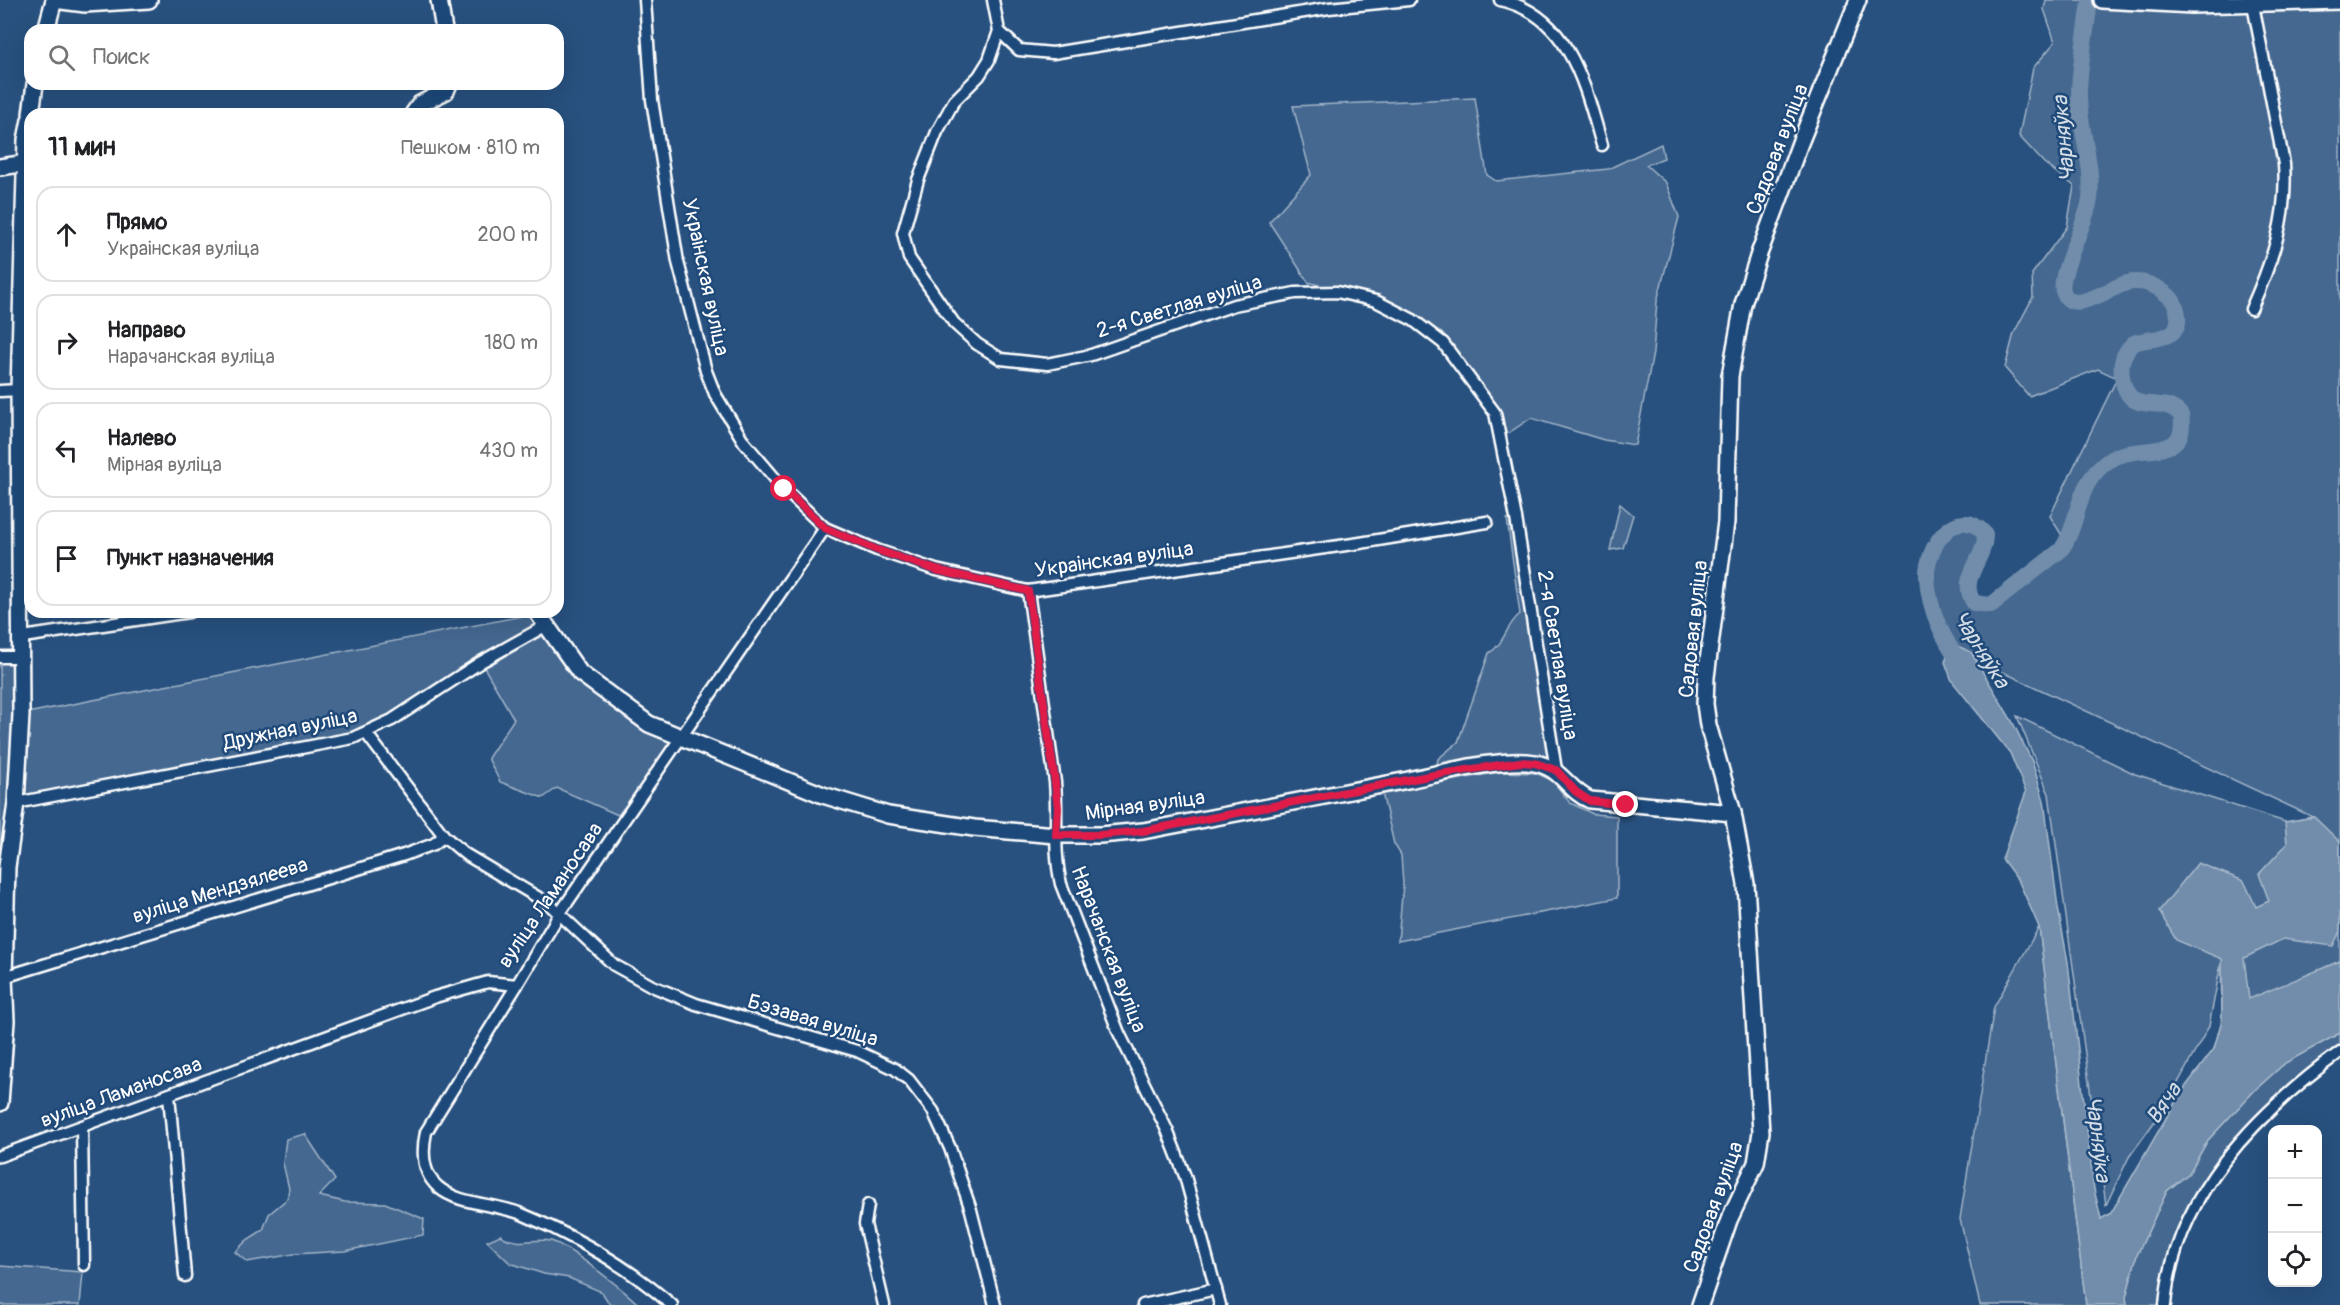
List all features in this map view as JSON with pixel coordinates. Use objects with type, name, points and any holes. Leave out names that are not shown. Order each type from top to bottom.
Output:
[{"type":"street","points":[[48,24],[54,0],[85,4],[149,0]]},
{"type":"street","points":[[438,0],[443,24]]},
{"type":"street","name":"Украінская вуліца","points":[[645,0],[652,100],[678,262],[706,371],[727,417],[744,442],[784,489],[825,528],[877,550],[936,570],[1028,591],[1360,543],[1487,522]]},
{"type":"street","points":[[993,0],[999,31],[1019,51],[1053,52],[1329,8],[1409,0]]},
{"type":"street","points":[[1500,0],[1520,4],[1542,20],[1575,61],[1602,145]]},
{"type":"street","name":"Садовая вуліца","points":[[1700,1305],[1729,1220],[1756,1163],[1761,1132],[1746,885],[1733,813],[1708,725],[1705,704],[1706,677],[1726,522],[1730,376],[1735,339],[1759,254],[1800,143],[1858,0]]},
{"type":"street","points":[[2102,0],[2141,4],[2253,5],[2340,1]]},
{"type":"street","points":[[2251,309],[2273,260],[2282,223],[2286,188],[2284,164],[2253,5]]},
{"type":"street","name":"2-я Светлая вуліца","points":[[999,31],[979,76],[954,101],[937,132],[918,180],[903,233],[909,258],[954,322],[976,345],[1000,359],[1047,364],[1091,355],[1233,305],[1295,293],[1337,292],[1366,299],[1413,321],[1443,343],[1495,413],[1516,518],[1556,770]]},
{"type":"street","points":[[32,108],[34,90]]},
{"type":"street","points":[[417,108],[420,104],[446,90]]},
{"type":"street","points":[[0,167],[24,163]]},
{"type":"street","points":[[24,331],[19,390],[24,456]]},
{"type":"street","points":[[0,391],[19,390]]},
{"type":"street","points":[[0,1103],[6,1021],[4,977],[7,867],[16,803],[24,525]]},
{"type":"street","name":"вуліца Ламаносава","points":[[0,1156],[456,990],[500,981],[517,984],[560,913],[825,528]]},
{"type":"street","name":"Нарачанская вуліца","points":[[1028,591],[1058,808],[1055,859],[1061,884],[1115,1023],[1167,1130],[1185,1176],[1220,1305]]},
{"type":"street","points":[[22,637],[149,618]]},
{"type":"street","name":"Мірная вуліца","points":[[541,618],[580,673],[649,724],[823,795],[888,815],[974,828],[1056,835],[1100,835],[1143,831],[1497,764],[1535,763],[1556,770]]},
{"type":"street","name":"Дружная вуліца","points":[[16,803],[337,742],[366,733],[392,720],[481,662],[546,625]]},
{"type":"street","points":[[0,657],[22,657]]},
{"type":"street","name":"Бэзавая вуліца","points":[[366,733],[444,836],[465,854],[536,894],[560,913],[607,959],[652,986],[719,1011],[857,1051],[895,1069],[909,1080],[933,1111],[950,1148],[971,1210],[994,1305]]},
{"type":"street","points":[[1556,770],[1576,792],[1590,801],[1733,813]]},
{"type":"street","name":"вуліца Мендзялеева","points":[[4,977],[404,855],[434,844],[444,836]]},
{"type":"street","points":[[517,984],[426,1132],[424,1144],[426,1169],[431,1179],[452,1195],[507,1208],[541,1222],[625,1268],[672,1305]]},
{"type":"street","points":[[2164,1305],[2171,1264],[2197,1202],[2214,1172],[2255,1123],[2340,1052]]},
{"type":"street","points":[[170,1095],[185,1276]]},
{"type":"street","points":[[82,1127],[84,1265]]},
{"type":"street","points":[[868,1205],[865,1224],[884,1305]]},
{"type":"street","points":[[1143,1305],[1216,1289]]},
{"type":"shaded area","points":[[2046,0],[2340,0],[2340,961],[2307,977],[2214,1049],[2222,1020],[2221,963],[2209,1026],[2163,1110],[2129,1157],[2106,1205],[2049,794],[2017,716],[2135,774],[2285,822],[2313,817],[1977,660],[1971,652],[1957,646],[1950,649],[1933,613],[1927,584],[1928,563],[1938,541],[1954,525],[1964,523],[1974,525],[1985,534],[1982,551],[1971,573],[1967,588],[1974,603],[1980,606],[1987,605],[2002,596],[2020,580],[2051,559],[2066,542],[2050,516],[2117,378],[2098,369],[2029,396],[2005,368],[2014,333],[2033,297],[2032,274],[2067,227],[2074,186],[2044,163],[2019,136],[2033,68],[2055,42],[2044,9]]},
{"type":"shaded area","points":[[1475,98],[1487,175],[1496,181],[1608,169],[1661,144],[1664,158],[1646,165],[1666,183],[1679,217],[1657,301],[1653,353],[1635,445],[1604,440],[1531,418],[1507,434],[1443,343],[1376,301],[1308,282],[1269,222],[1311,175],[1293,106]]},
{"type":"shaded area","points":[[1620,504],[1633,515],[1623,548],[1610,550]]},
{"type":"shaded area","points":[[1516,518],[1556,770],[1544,765],[1435,775],[1438,759],[1458,742],[1489,653],[1498,645],[1520,614],[1507,519]]},
{"type":"shaded area","points":[[512,618],[542,618],[580,673],[681,737],[618,815],[557,788],[543,798],[500,782],[488,758],[514,719],[481,662],[379,727],[16,803],[0,978],[0,657],[22,657],[22,714]]},
{"type":"shaded area","points":[[1957,646],[1971,652],[2012,721],[2032,761],[2044,801],[2058,908],[2068,962],[2094,1189],[2101,1219],[2111,1213],[2180,1094],[2214,1049],[2222,1020],[2222,959],[2176,940],[2159,911],[2198,863],[2244,881],[2256,907],[2269,901],[2259,874],[2287,844],[2285,822],[2314,817],[2340,842],[2340,931],[2333,946],[2283,939],[2244,958],[2249,999],[2340,961],[2340,1033],[2285,1063],[2256,1089],[2208,1140],[2189,1173],[2167,1191],[2137,1255],[2126,1297],[2127,1305],[2086,1305],[2039,927],[2019,882],[2002,859],[2026,792],[2010,753],[1952,681],[1945,662],[1950,649]]},
{"type":"shaded area","points":[[1500,772],[1536,773],[1553,781],[1570,803],[1593,814],[1617,816],[1617,898],[1398,941],[1403,884],[1401,855],[1394,844],[1382,793]]},
{"type":"shaded area","points":[[2039,927],[2086,1305],[1980,1305],[1960,1219],[1994,1007]]},
{"type":"shaded area","points":[[2340,1033],[2340,1052],[2280,1101],[2197,1202],[2165,1305],[2127,1305],[2126,1297],[2137,1255],[2167,1191],[2189,1173],[2208,1140],[2256,1089],[2285,1063]]},
{"type":"shaded area","points":[[305,1134],[335,1180],[319,1196],[345,1202],[385,1203],[424,1219],[423,1235],[345,1251],[294,1254],[247,1262],[235,1252],[247,1240],[263,1230],[269,1214],[287,1199],[289,1189],[283,1163],[286,1139]]},
{"type":"shaded area","points":[[500,1235],[514,1241],[545,1240],[559,1245],[596,1270],[639,1305],[610,1305],[602,1292],[569,1278],[544,1274],[510,1263],[487,1241]]},
{"type":"shaded area","points":[[0,1266],[83,1272],[80,1305],[0,1305]]},
{"type":"waterway","name":"Чарняўка","points":[[1963,667],[1939,625],[1928,590],[1927,578],[1931,554],[1944,533],[1953,526],[1963,523],[1974,525],[1985,534],[1969,585],[1974,603],[1991,605],[2061,550],[2068,539],[2084,491],[2099,469],[2121,454],[2169,446],[2177,440],[2182,430],[2181,415],[2173,409],[2139,402],[2132,398],[2126,390],[2121,372],[2123,358],[2134,343],[2163,337],[2174,330],[2178,324],[2176,306],[2170,297],[2156,287],[2137,282],[2120,285],[2083,301],[2074,302],[2067,299],[2063,291],[2065,273],[2090,199],[2090,173],[2079,95],[2090,0]]},
{"type":"route","points":[[784,489],[825,528],[877,550],[936,570],[1028,591],[1058,808],[1056,835],[1100,835],[1143,831],[1434,775],[1520,762],[1535,763],[1556,770],[1576,792],[1590,801],[1626,805]]},
{"type":"water label","name":"Вяча","points":[[2163,1103]]}]
